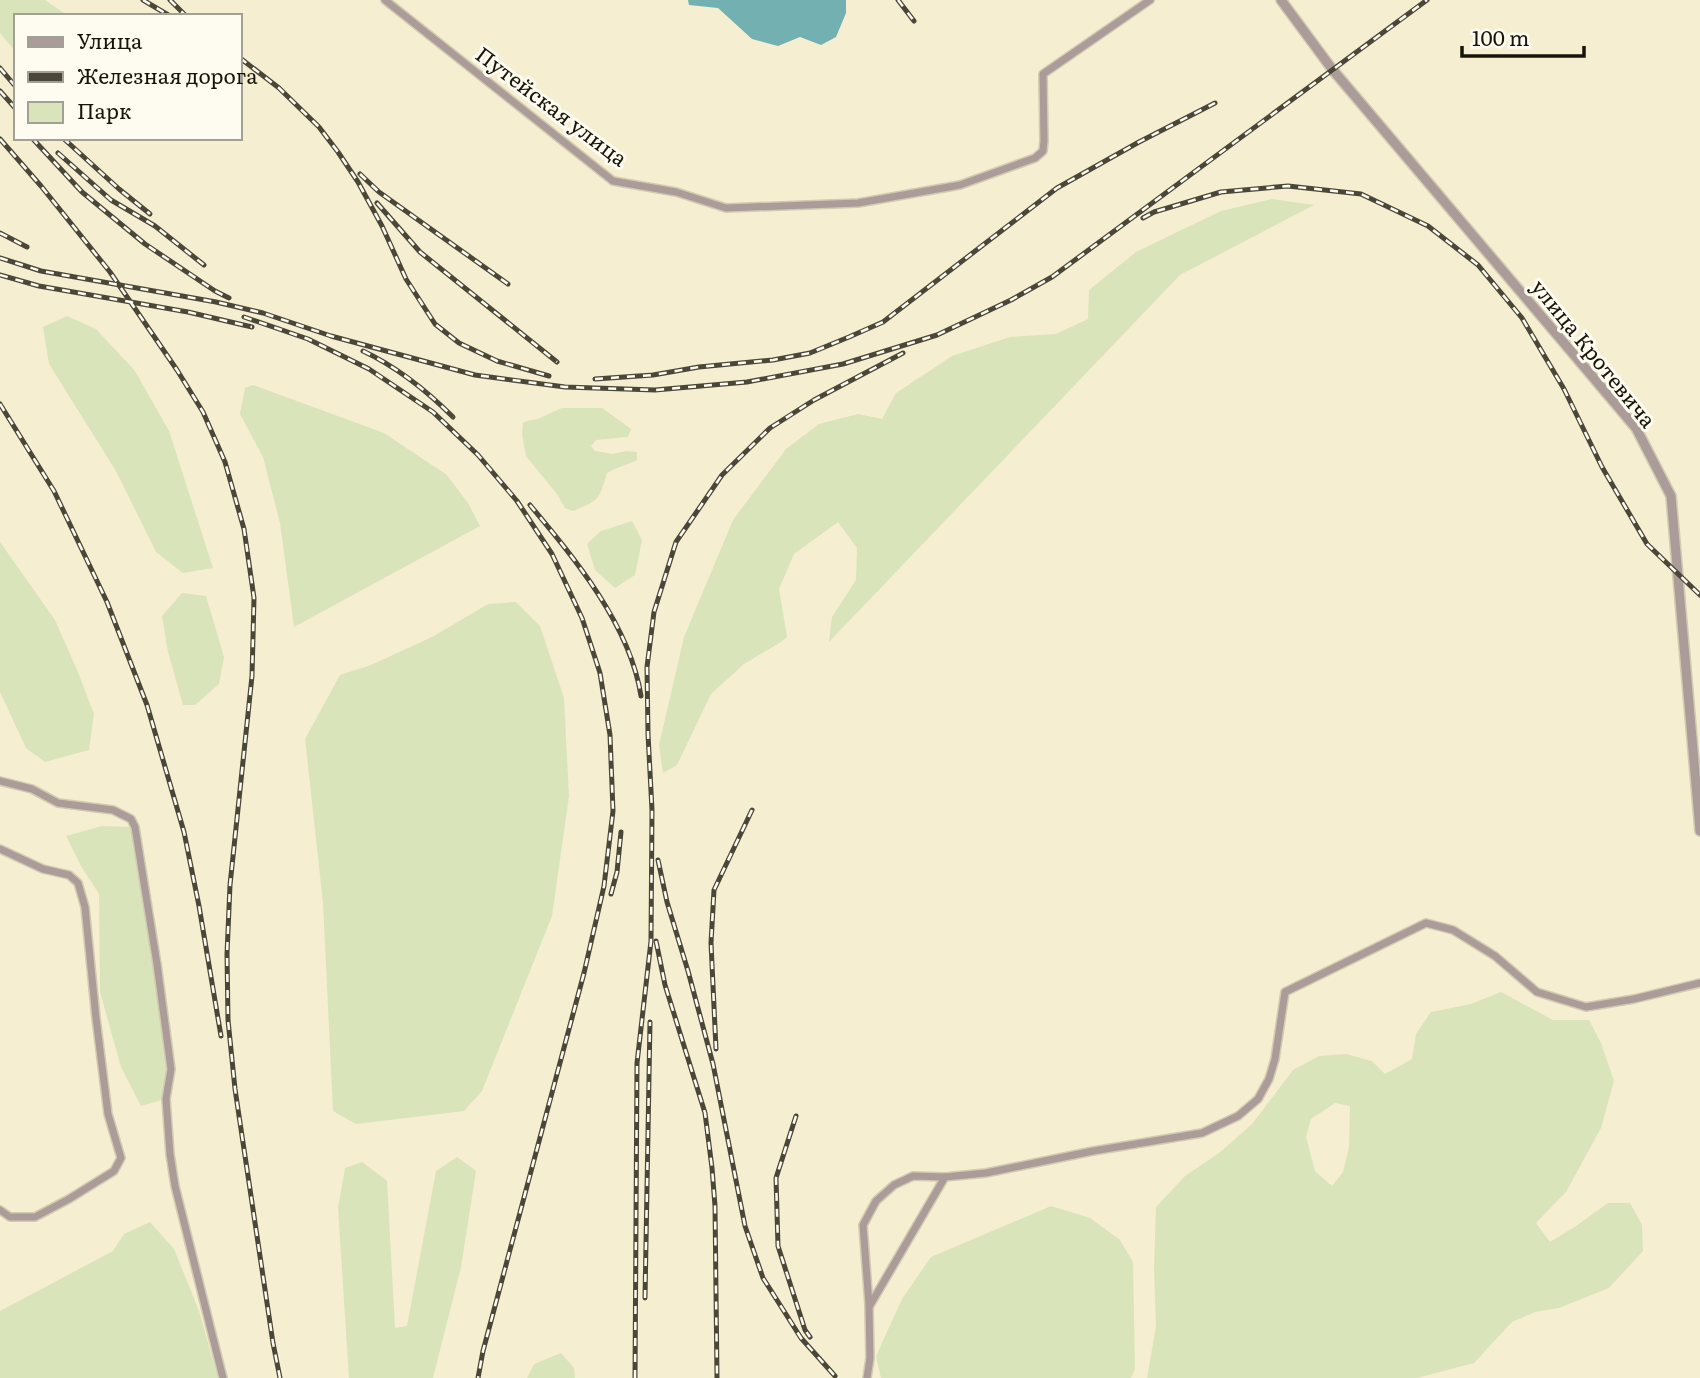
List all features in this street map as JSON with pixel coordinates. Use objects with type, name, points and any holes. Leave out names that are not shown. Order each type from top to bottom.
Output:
[{"type":"street","name":"Путейская улица","points":[[385,0],[614,181],[676,192],[726,208],[858,203],[960,184],[1035,158],[1042,150],[1044,141],[1043,74],[1150,0]]},
{"type":"street","name":"улица Кротевича","points":[[1281,0],[1332,69],[1636,428],[1671,496],[1700,831]]},
{"type":"street","points":[[0,781],[32,789],[58,803],[113,810],[131,819],[135,827],[171,1069],[166,1098],[175,1186],[223,1378]]},
{"type":"street","points":[[0,849],[43,869],[69,875],[78,883],[85,908],[108,1114],[121,1158],[114,1171],[36,1217],[10,1217],[0,1210]]},
{"type":"street","points":[[867,1378],[870,1358],[870,1307],[863,1225],[876,1201],[894,1185],[913,1176],[945,1177],[986,1172],[1202,1133],[1238,1116],[1258,1099],[1269,1079],[1275,1059],[1285,992],[1426,923],[1452,930],[1495,956],[1537,992],[1586,1007],[1700,984]]},
{"type":"street","points":[[870,1307],[945,1177]]},
{"type":"green space","points":[[0,0],[45,0],[65,14],[14,14],[14,50],[0,33]]},
{"type":"green space","points":[[1272,199],[1314,205],[1180,275],[829,642],[832,617],[856,580],[857,548],[838,522],[794,554],[779,589],[787,637],[744,664],[711,694],[677,765],[663,773],[659,745],[684,637],[733,520],[786,449],[819,424],[858,414],[882,419],[896,393],[952,356],[1010,337],[1056,334],[1088,319],[1089,290],[1136,252],[1221,211]]},
{"type":"green space","points":[[67,316],[96,329],[135,371],[169,431],[213,568],[183,573],[156,552],[116,471],[49,364],[43,327]]},
{"type":"green space","points":[[253,385],[384,433],[447,475],[468,503],[480,526],[294,627],[280,523],[263,457],[240,414],[245,388]]},
{"type":"green space","points":[[562,408],[602,408],[631,429],[628,437],[596,440],[591,446],[595,451],[613,454],[637,452],[637,460],[607,473],[597,498],[573,511],[565,508],[526,456],[522,435],[523,423]]},
{"type":"green space","points":[[632,521],[642,540],[635,575],[615,588],[595,570],[587,544],[601,531]]},
{"type":"green space","points":[[0,542],[55,620],[77,670],[94,714],[89,750],[45,762],[26,748],[0,692]]},
{"type":"green space","points":[[182,593],[206,596],[224,657],[219,684],[195,705],[183,705],[168,652],[162,616]]},
{"type":"green space","points":[[516,602],[540,626],[564,698],[569,796],[552,916],[482,1091],[464,1111],[356,1124],[333,1111],[323,903],[305,739],[340,675],[371,665],[432,637],[488,604]]},
{"type":"green space","points":[[102,826],[135,827],[171,1069],[166,1099],[141,1106],[121,1067],[100,992],[99,894],[66,836]]},
{"type":"green space","points":[[1501,992],[1553,1020],[1589,1020],[1601,1043],[1614,1081],[1601,1128],[1566,1192],[1536,1223],[1550,1242],[1608,1203],[1630,1203],[1642,1225],[1643,1251],[1609,1288],[1559,1308],[1535,1312],[1512,1322],[1474,1363],[1417,1378],[1147,1378],[1156,1326],[1156,1207],[1185,1176],[1219,1153],[1252,1124],[1293,1070],[1319,1056],[1346,1054],[1372,1061],[1385,1074],[1412,1059],[1416,1034],[1431,1012],[1471,1004]],"holes":[[[1335,1103],[1350,1106],[1349,1147],[1343,1172],[1332,1186],[1315,1171],[1306,1137],[1311,1119]]]},
{"type":"green space","points":[[457,1157],[476,1171],[461,1267],[433,1378],[349,1378],[338,1208],[345,1168],[362,1162],[387,1181],[395,1328],[407,1326],[436,1171]]},
{"type":"green space","points":[[1051,1206],[1090,1218],[1120,1240],[1133,1262],[1135,1369],[1131,1378],[881,1378],[876,1356],[902,1299],[931,1257]]},
{"type":"green space","points":[[150,1222],[174,1249],[199,1311],[218,1378],[0,1378],[0,1311],[113,1251],[124,1234]]},
{"type":"green space","points":[[561,1353],[574,1368],[575,1378],[527,1378],[534,1364]]},
{"type":"water","points":[[688,0],[846,0],[846,13],[836,37],[821,45],[800,37],[778,46],[752,39],[718,8],[689,5]]},
{"type":"railway","points":[[143,0],[167,14]]},
{"type":"railway","points":[[170,0],[184,14]]},
{"type":"railway","points":[[898,0],[914,21]]},
{"type":"railway","points":[[0,258],[41,271],[263,313],[331,336],[475,375],[565,387],[655,390],[747,382],[843,364],[937,335],[1052,277],[1427,0]]},
{"type":"railway","points":[[242,60],[279,88],[319,127],[338,152],[382,226],[406,279],[435,324],[459,343],[497,361],[549,376]]},
{"type":"railway","points":[[0,68],[14,85]]},
{"type":"railway","points":[[0,91],[14,107]]},
{"type":"railway","points":[[595,379],[653,375],[810,353],[883,322],[1057,188],[1215,103]]},
{"type":"railway","points":[[0,139],[110,272],[177,370],[203,412],[225,462],[244,529],[254,598],[252,676],[230,885],[228,1020],[235,1089],[280,1378]]},
{"type":"railway","points":[[34,140],[82,192],[145,244],[229,298]]},
{"type":"railway","points":[[65,140],[150,214]]},
{"type":"railway","points":[[58,153],[111,200],[155,226],[204,265]]},
{"type":"railway","points":[[360,174],[379,192],[508,284]]},
{"type":"railway","points":[[1143,218],[1154,212],[1221,192],[1288,186],[1361,194],[1428,226],[1478,265],[1522,318],[1564,389],[1602,467],[1647,544],[1700,595]]},
{"type":"railway","points":[[377,203],[420,252],[557,362]]},
{"type":"railway","points":[[0,233],[27,247]]},
{"type":"railway","points":[[0,275],[39,286],[188,312],[252,327]]},
{"type":"railway","points":[[244,317],[308,339],[369,369],[433,412],[478,455],[517,501],[552,554],[582,618],[600,673],[610,735],[613,811],[604,886],[584,973],[478,1378]]},
{"type":"railway","points":[[363,351],[411,380],[453,417]]},
{"type":"railway","points":[[635,1378],[637,1063],[651,941],[652,810],[647,667],[654,612],[676,542],[722,475],[770,428],[814,400],[903,353]]},
{"type":"railway","points":[[0,404],[54,491],[107,602],[147,705],[184,832],[221,1036]]},
{"type":"railway","points":[[530,505],[582,570],[613,619],[635,670],[641,696]]},
{"type":"railway","points":[[716,1049],[711,943],[714,890],[752,810]]},
{"type":"railway","points":[[611,894],[617,872],[621,832]]},
{"type":"railway","points":[[658,860],[667,902],[713,1064],[745,1226],[763,1278],[801,1338],[835,1376]]},
{"type":"railway","points":[[656,941],[665,985],[705,1113],[715,1206],[717,1378]]},
{"type":"railway","points":[[645,1298],[650,1022]]},
{"type":"railway","points":[[796,1116],[776,1178],[778,1246],[805,1330],[810,1337]]}]
